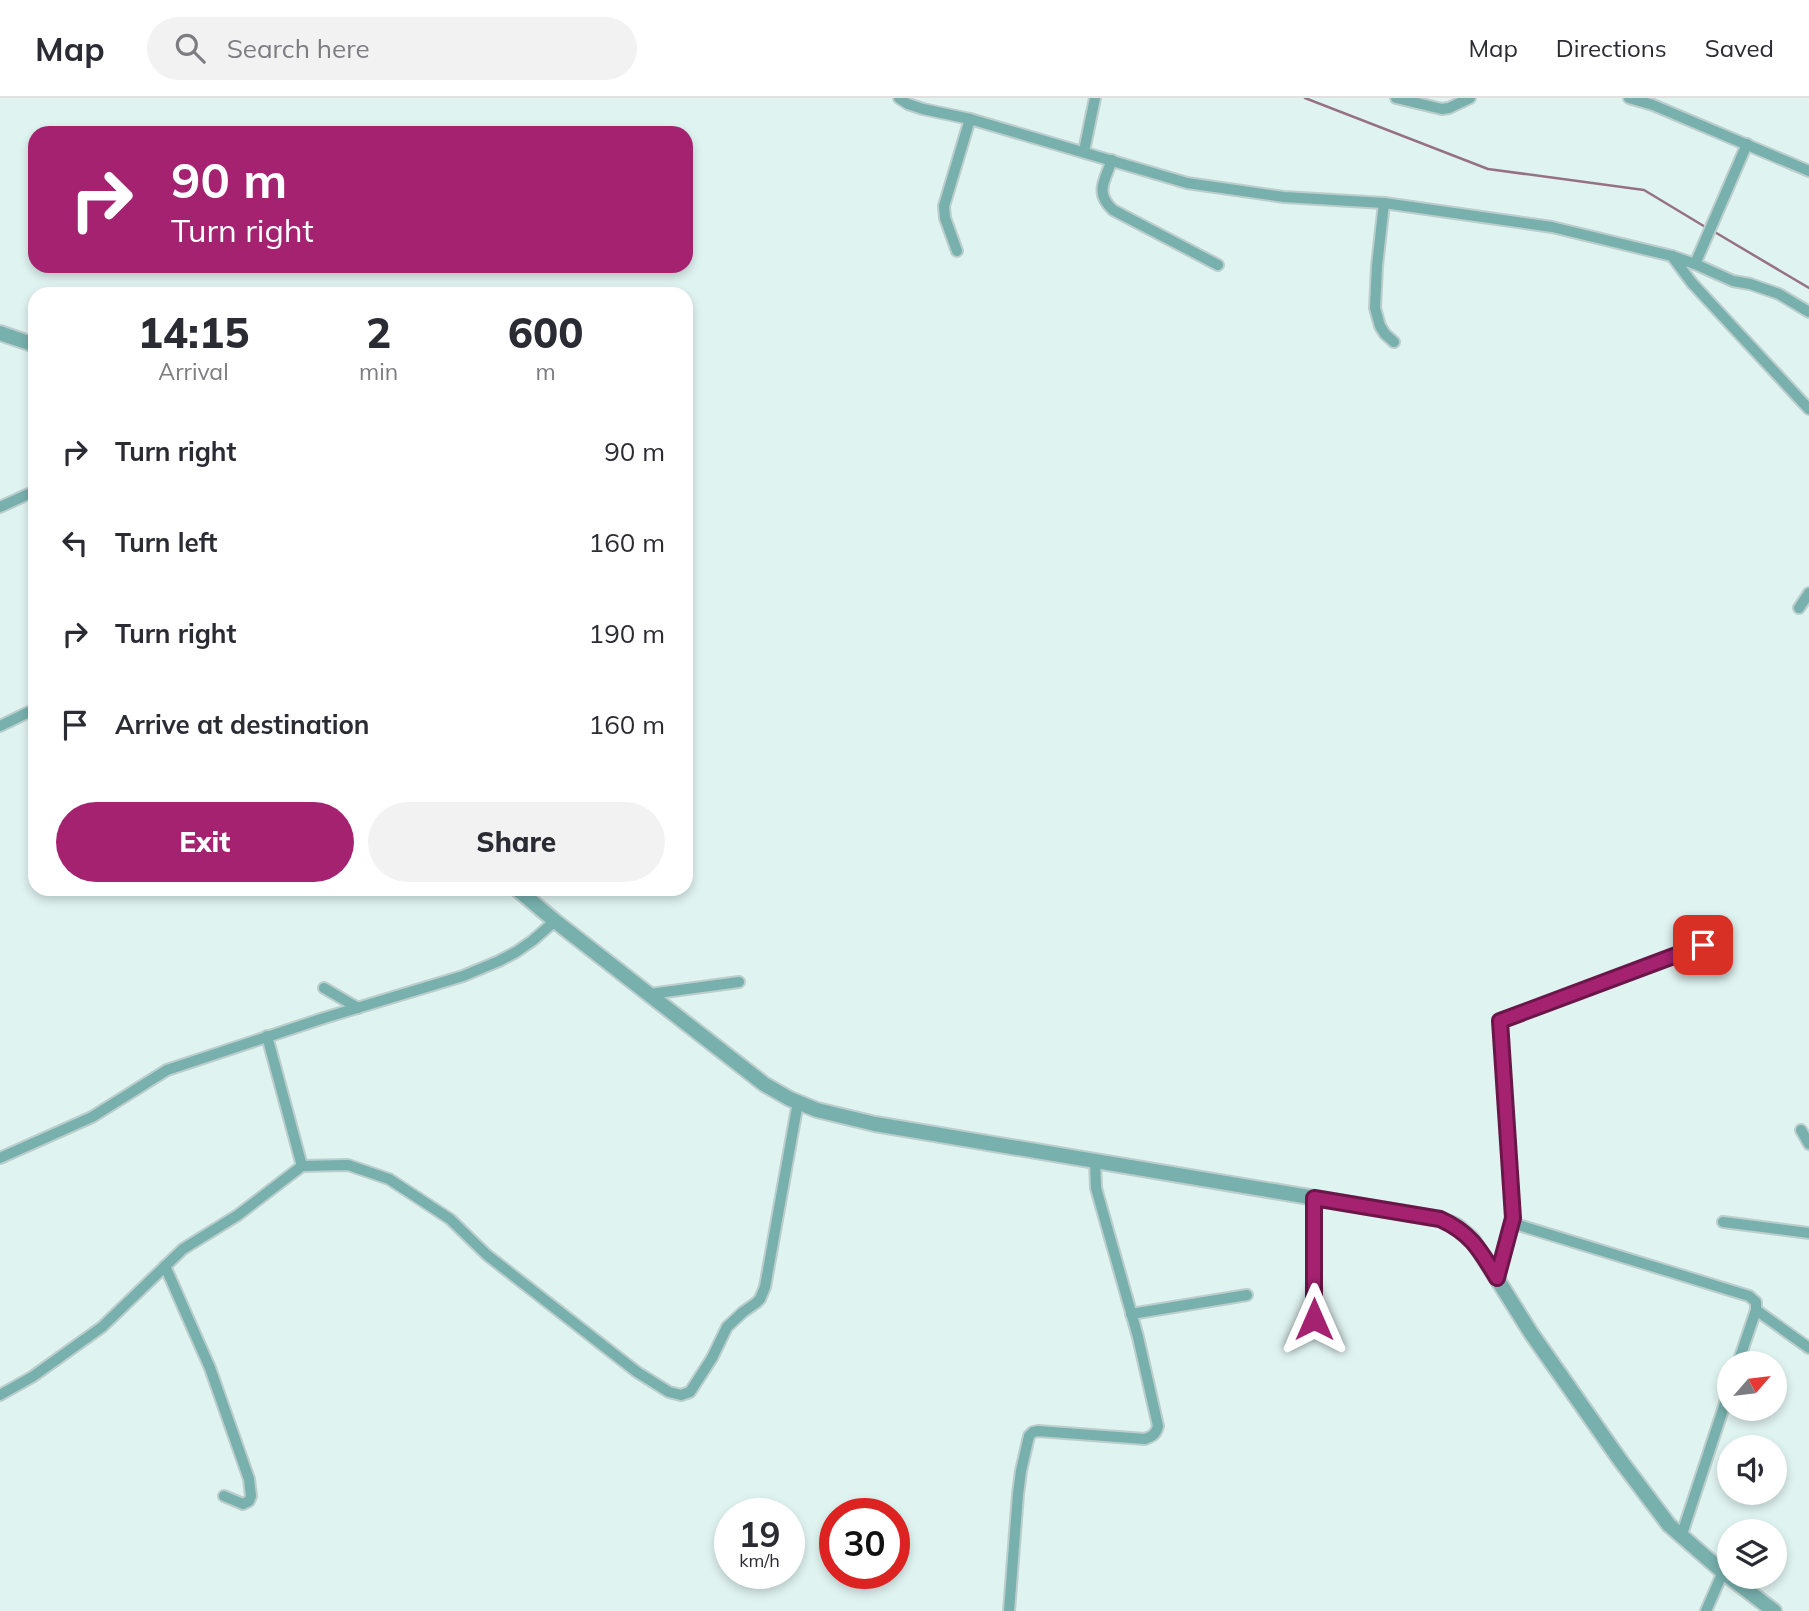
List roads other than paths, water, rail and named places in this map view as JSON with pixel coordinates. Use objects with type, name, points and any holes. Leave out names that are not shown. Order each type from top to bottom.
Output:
[{"type":"street","points":[[899,98],[923,109],[970,119],[1187,183],[1284,197],[1384,203],[1552,227],[1672,256],[1733,281],[1779,294],[1809,312]]},
{"type":"street","points":[[1084,151],[1095,98]]},
{"type":"street","points":[[1396,98],[1442,109],[1470,98]]},
{"type":"street","points":[[1629,98],[1653,105],[1809,171]]},
{"type":"street","points":[[957,251],[944,218],[944,206],[970,119]]},
{"type":"street","points":[[1695,264],[1747,145]]},
{"type":"street","points":[[1112,160],[1101,190],[1105,203],[1113,210],[1217,265]]},
{"type":"street","points":[[1384,203],[1375,308],[1380,326],[1394,342]]},
{"type":"street","points":[[1672,256],[1692,283],[1809,409]]},
{"type":"street","points":[[0,333],[28,343]]},
{"type":"street","points":[[0,507],[28,494]]},
{"type":"street","points":[[1799,608],[1809,593]]},
{"type":"street","points":[[0,726],[28,712]]},
{"type":"street","points":[[525,896],[764,1084],[817,1110],[875,1124],[1440,1219],[1457,1226],[1472,1239],[1531,1334],[1669,1525],[1717,1567]]},
{"type":"street","points":[[0,1158],[92,1117],[167,1070],[267,1036],[463,976],[499,961],[532,941],[555,921]]},
{"type":"street","points":[[1497,1278],[1513,1218],[1500,1021],[1703,945]]},
{"type":"street","points":[[650,995],[739,982]]},
{"type":"street","points":[[324,988],[358,1008]]},
{"type":"street","points":[[267,1036],[302,1166]]},
{"type":"street","points":[[0,1395],[32,1377],[103,1327],[183,1249],[237,1214],[302,1166],[348,1166],[389,1179],[450,1219],[486,1255],[637,1372],[670,1391],[681,1395],[690,1392],[706,1369],[727,1327],[756,1303],[765,1287],[798,1102]]},
{"type":"street","points":[[1801,1130],[1809,1144]]},
{"type":"street","points":[[1009,1611],[1018,1494],[1029,1436],[1038,1431],[1145,1439],[1157,1433],[1158,1426],[1131,1314],[1096,1188],[1094,1161]]},
{"type":"street","points":[[1314,1198],[1314,1319]]},
{"type":"street","points":[[1723,1222],[1809,1233]]},
{"type":"street","points":[[1512,1223],[1749,1296],[1756,1302],[1756,1310],[1742,1351]]},
{"type":"street","points":[[165,1266],[210,1368],[249,1479],[249,1501],[243,1504],[225,1496]]},
{"type":"street","points":[[1131,1314],[1247,1294]]},
{"type":"street","points":[[1756,1310],[1809,1348]]},
{"type":"street","points":[[1681,1537],[1719,1421]]},
{"type":"street","points":[[1706,1611],[1717,1586]]},
{"type":"street","points":[[1745,1589],[1774,1611]]},
{"type":"waterway","points":[[1305,98],[1488,169],[1644,190],[1707,228]]},
{"type":"waterway","points":[[1713,231],[1809,288]]}]
